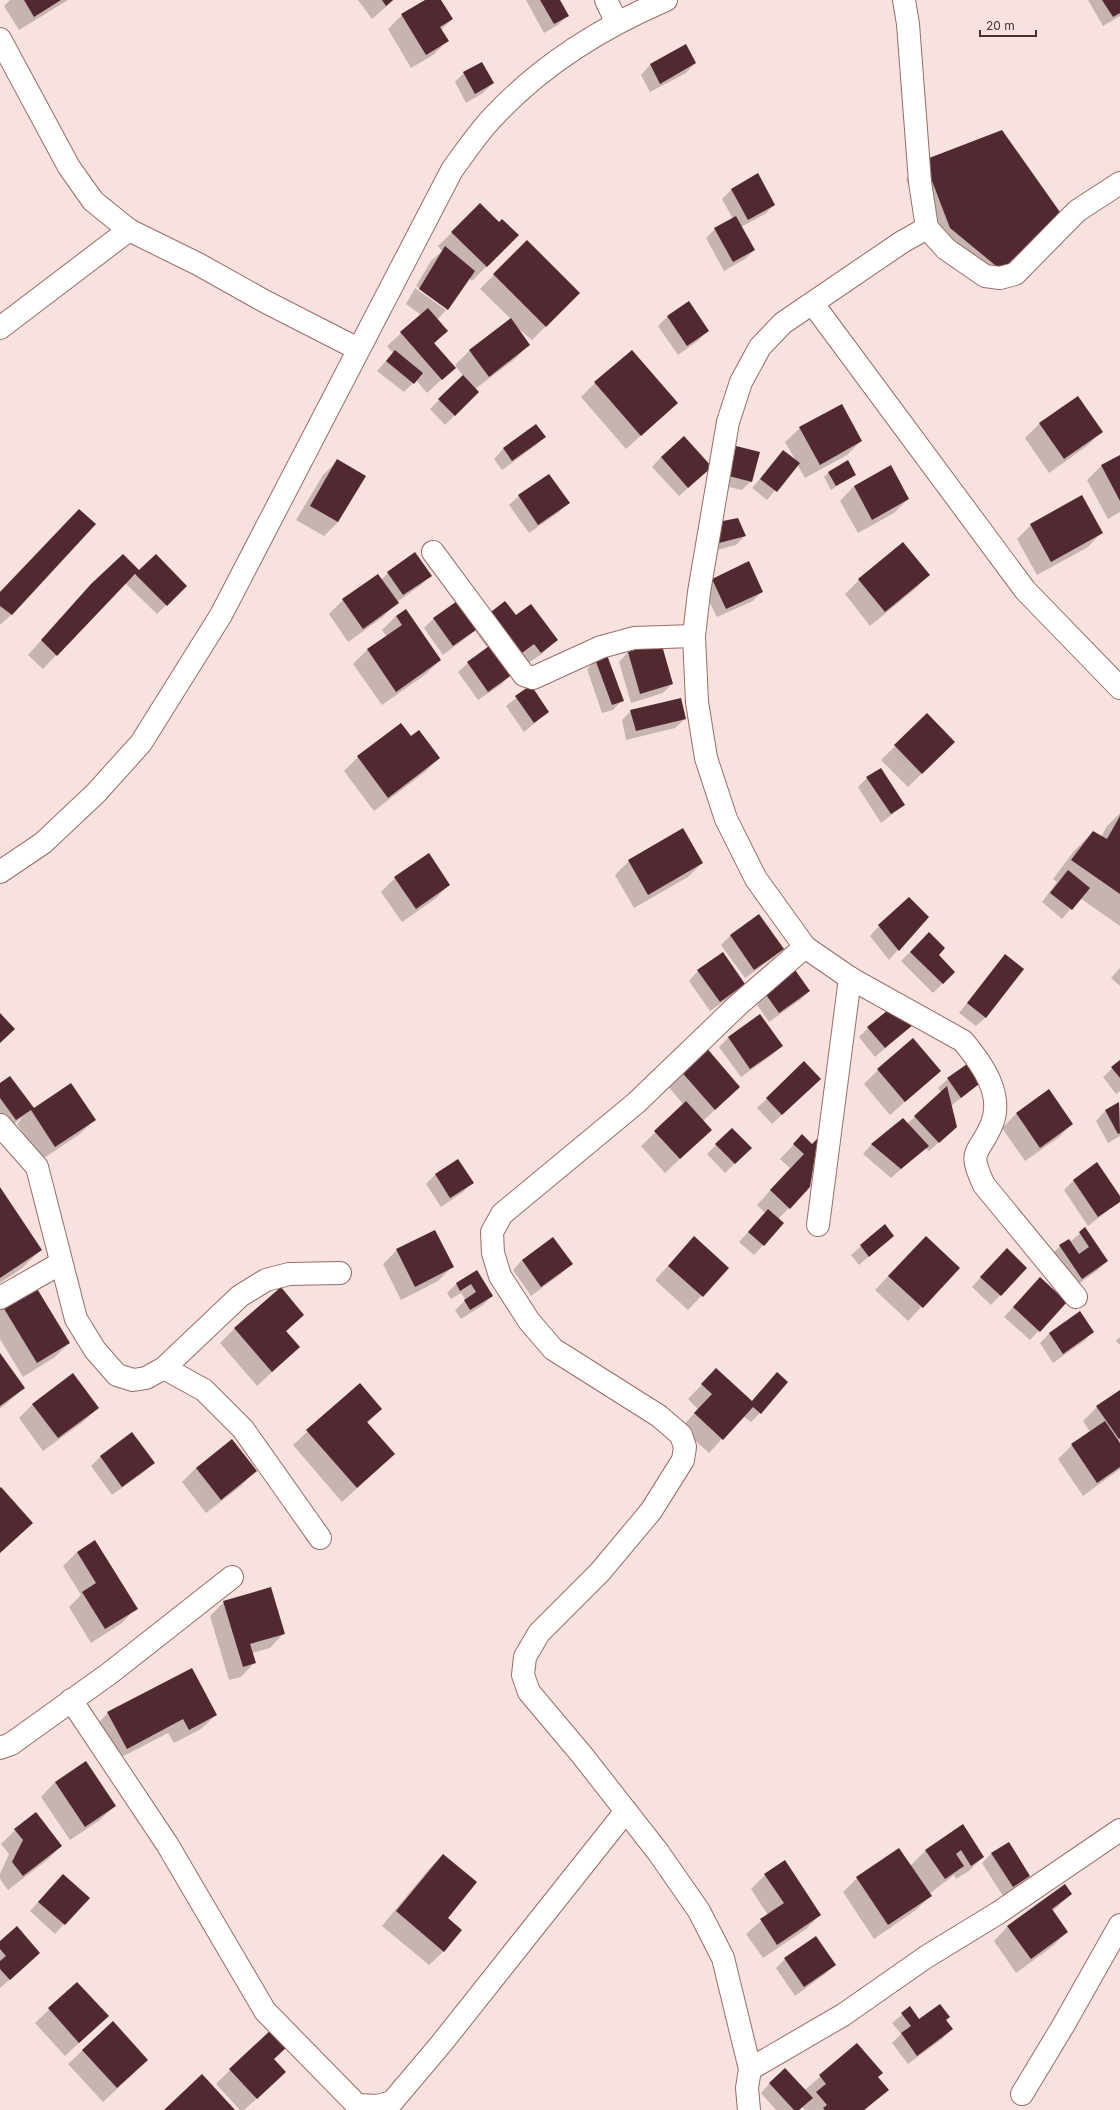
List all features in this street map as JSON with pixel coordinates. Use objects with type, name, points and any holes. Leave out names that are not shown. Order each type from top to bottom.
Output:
[{"type":"street","points":[[606,0],[617,23]]},
{"type":"street","points":[[0,872],[43,843],[96,793],[141,743],[221,615],[452,170],[471,145],[495,115],[537,75],[617,23],[666,0]]},
{"type":"street","points":[[904,0],[908,24],[920,182],[926,228],[946,249],[985,276],[1000,278],[1015,274],[1077,211],[1120,183]]},
{"type":"street","points":[[0,39],[18,76],[69,167],[93,201],[129,230],[198,264],[266,302],[358,349]]},
{"type":"street","points":[[926,228],[902,242],[783,323],[760,347],[741,382],[728,422],[722,450],[699,592],[694,636],[697,702],[706,758],[726,819],[756,880],[805,946],[850,978],[963,1041],[974,1054],[991,1081],[996,1108],[991,1126],[975,1153],[976,1168],[984,1185],[1076,1296]]},
{"type":"street","points":[[0,328],[129,230]]},
{"type":"street","points":[[813,304],[1025,590],[1120,688]]},
{"type":"street","points":[[433,552],[524,675],[528,678],[533,678],[601,647],[634,638],[694,636]]},
{"type":"street","points":[[749,2110],[747,2088],[750,2069],[723,1958],[699,1911],[658,1852],[529,1692],[523,1675],[524,1663],[539,1633],[600,1572],[650,1511],[683,1460],[685,1447],[681,1435],[659,1416],[553,1349],[529,1321],[500,1276],[493,1253],[492,1232],[502,1214],[636,1103],[738,1005],[805,946]]},
{"type":"street","points":[[818,1225],[850,978]]},
{"type":"street","points":[[0,1125],[37,1168],[76,1319],[95,1350],[117,1374],[133,1380],[146,1378],[164,1368],[240,1296],[266,1280],[289,1274],[340,1273]]},
{"type":"street","points":[[0,1298],[61,1263]]},
{"type":"street","points":[[164,1368],[204,1390],[243,1429],[320,1538]]},
{"type":"street","points":[[0,1748],[10,1744],[71,1700],[151,1641],[232,1577]]},
{"type":"street","points":[[71,1700],[167,1844],[265,2011],[357,2105],[377,2106],[392,2102],[441,2044],[626,1811]]},
{"type":"street","points":[[750,2069],[843,2015],[926,1957],[998,1912],[1120,1830]]},
{"type":"street","points":[[1022,2094],[1063,2026],[1120,1925]]},
{"type":"building","points":[[24,0],[61,0],[34,17]]},
{"type":"building","points":[[382,0],[393,0],[386,6]]},
{"type":"building","points":[[425,0],[441,0],[453,19],[440,27],[449,41],[426,55],[401,14]]},
{"type":"building","points":[[540,0],[560,0],[569,16],[554,24]]},
{"type":"building","points":[[1102,0],[1120,0],[1120,13],[1113,17]]},
{"type":"building","points":[[686,44],[696,63],[660,84],[650,64]]},
{"type":"building","points":[[482,62],[494,83],[475,94],[463,72]]},
{"type":"building","points":[[1002,130],[1062,215],[1001,270],[950,228],[924,160]]},
{"type":"building","points":[[758,173],[775,205],[748,220],[731,189]]},
{"type":"building","points":[[480,203],[499,222],[502,219],[519,235],[487,267],[451,232]]},
{"type":"building","points":[[736,216],[755,250],[733,262],[714,228]]},
{"type":"building","points":[[527,240],[580,293],[546,327],[493,274]]},
{"type":"building","points":[[445,246],[475,271],[448,310],[419,289]]},
{"type":"building","points":[[689,301],[709,331],[687,346],[667,316]]},
{"type":"building","points":[[428,308],[448,331],[434,343],[456,368],[442,380],[400,332]]},
{"type":"building","points":[[511,318],[530,345],[489,377],[469,350]]},
{"type":"building","points":[[395,350],[423,373],[414,384],[386,361]]},
{"type":"building","points":[[632,350],[678,403],[641,436],[594,382]]},
{"type":"building","points":[[463,375],[479,392],[455,416],[438,399]]},
{"type":"building","points":[[1078,396],[1103,432],[1064,459],[1039,423]]},
{"type":"building","points":[[842,404],[862,441],[820,465],[799,427]]},
{"type":"building","points":[[536,424],[546,437],[512,461],[503,448]]},
{"type":"building","points":[[684,436],[712,467],[688,488],[661,457]]},
{"type":"building","points":[[736,446],[760,452],[752,482],[729,476]]},
{"type":"building","points":[[783,450],[800,463],[777,492],[760,479]]},
{"type":"building","points":[[1120,455],[1120,501],[1101,465]]},
{"type":"building","points":[[337,459],[366,476],[338,522],[310,506]]},
{"type":"building","points":[[848,460],[856,475],[836,486],[828,472]]},
{"type":"building","points":[[891,465],[909,499],[872,520],[854,486]]},
{"type":"building","points":[[549,474],[570,503],[538,525],[518,495]]},
{"type":"building","points":[[1082,495],[1103,533],[1051,562],[1030,524]]},
{"type":"building","points":[[79,509],[96,524],[12,615],[0,606],[0,592]]},
{"type":"building","points":[[738,518],[746,536],[719,543],[718,522]]},
{"type":"building","points":[[903,542],[930,575],[885,612],[858,579]]},
{"type":"building","points":[[415,552],[432,576],[403,595],[387,572]]},
{"type":"building","points":[[123,554],[139,570],[156,554],[187,586],[167,606],[135,574],[57,656],[41,640],[91,584]]},
{"type":"building","points":[[749,561],[763,592],[726,609],[712,579]]},
{"type":"building","points":[[378,574],[399,603],[363,629],[342,599]]},
{"type":"building","points":[[460,599],[480,627],[453,646],[433,618]]},
{"type":"building","points":[[505,601],[516,615],[531,604],[558,640],[541,653],[534,644],[518,656],[487,615]]},
{"type":"building","points":[[406,609],[441,660],[396,692],[367,649],[402,625],[396,616]]},
{"type":"building","points":[[661,642],[673,684],[640,694],[628,652]]},
{"type":"building","points":[[492,644],[513,674],[488,692],[467,662]]},
{"type":"building","points":[[607,655],[624,701],[612,705],[595,659]]},
{"type":"building","points":[[531,685],[549,712],[534,723],[515,696]]},
{"type":"building","points":[[681,698],[686,719],[636,731],[630,710]]},
{"type":"building","points":[[927,713],[955,742],[922,774],[894,745]]},
{"type":"building","points":[[401,723],[411,736],[419,730],[440,758],[388,798],[357,756]]},
{"type":"building","points":[[881,768],[905,805],[891,814],[866,777]]},
{"type":"building","points":[[1120,816],[1120,894],[1071,860],[1093,831],[1107,839]]},
{"type":"building","points":[[683,828],[703,863],[648,895],[628,860]]},
{"type":"building","points":[[429,853],[450,885],[416,909],[394,877]]},
{"type":"building","points":[[1068,870],[1090,888],[1072,910],[1050,893]]},
{"type":"building","points":[[909,897],[929,917],[899,951],[878,925]]},
{"type":"building","points":[[759,914],[784,949],[754,970],[730,935]]},
{"type":"building","points":[[929,932],[945,948],[939,955],[955,972],[943,984],[910,952]]},
{"type":"building","points":[[723,952],[745,984],[720,1002],[697,970]]},
{"type":"building","points":[[1005,954],[1024,969],[986,1018],[967,1003]]},
{"type":"building","points":[[793,967],[810,991],[779,1013],[762,989]]},
{"type":"building","points":[[893,1006],[919,1020],[885,1048],[867,1027]]},
{"type":"building","points":[[0,1013],[15,1029],[0,1043]]},
{"type":"building","points":[[760,1014],[783,1046],[750,1069],[728,1037]]},
{"type":"building","points":[[913,1038],[941,1071],[905,1102],[877,1069]]},
{"type":"building","points":[[705,1046],[740,1087],[715,1110],[679,1069]]},
{"type":"building","points":[[1120,1060],[1120,1078],[1111,1067]]},
{"type":"building","points":[[804,1061],[821,1079],[782,1115],[766,1098]]},
{"type":"building","points":[[970,1062],[983,1081],[961,1098],[947,1078]]},
{"type":"building","points":[[10,1076],[34,1108],[71,1083],[96,1120],[55,1147],[31,1110],[16,1120],[0,1098],[0,1083]]},
{"type":"building","points":[[947,1086],[957,1127],[939,1143],[914,1116]]},
{"type":"building","points":[[1049,1089],[1073,1124],[1040,1148],[1016,1113]]},
{"type":"building","points":[[686,1101],[712,1130],[680,1159],[654,1131]]},
{"type":"building","points":[[1119,1102],[1120,1133],[1118,1134],[1105,1110]]},
{"type":"building","points":[[903,1118],[929,1146],[901,1169],[871,1144]]},
{"type":"building","points":[[732,1128],[752,1148],[735,1164],[715,1144]]},
{"type":"building","points":[[802,1134],[812,1144],[818,1138],[810,1187],[790,1209],[770,1190],[804,1154],[793,1144]]},
{"type":"building","points":[[458,1159],[474,1183],[450,1198],[435,1174]]},
{"type":"building","points":[[1097,1162],[1120,1196],[1120,1202],[1098,1217],[1073,1180]]},
{"type":"building","points":[[0,1187],[42,1250],[0,1278]]},
{"type":"building","points":[[768,1209],[784,1223],[764,1246],[748,1232]]},
{"type":"building","points":[[885,1224],[894,1236],[869,1257],[860,1245]]},
{"type":"building","points":[[1085,1227],[1108,1261],[1082,1279],[1059,1245],[1069,1239],[1079,1254],[1089,1247],[1079,1232]]},
{"type":"building","points":[[435,1230],[454,1267],[415,1287],[396,1249]]},
{"type":"building","points":[[694,1236],[729,1268],[703,1297],[668,1266]]},
{"type":"building","points":[[926,1236],[960,1268],[923,1308],[888,1276]]},
{"type":"building","points":[[553,1237],[573,1264],[541,1287],[522,1260]]},
{"type":"building","points":[[1007,1248],[1027,1268],[1001,1296],[980,1277]]},
{"type":"building","points":[[477,1270],[493,1296],[470,1310],[464,1300],[476,1292],[471,1284],[460,1291],[456,1283]]},
{"type":"building","points":[[1040,1277],[1067,1302],[1040,1332],[1013,1307]]},
{"type":"building","points":[[33,1282],[70,1343],[37,1363],[0,1302]]},
{"type":"building","points":[[281,1287],[304,1315],[286,1331],[300,1347],[272,1372],[234,1328]]},
{"type":"building","points":[[1080,1311],[1094,1332],[1063,1354],[1049,1333]]},
{"type":"building","points":[[0,1353],[25,1388],[0,1406]]},
{"type":"building","points":[[716,1368],[752,1401],[777,1372],[788,1382],[761,1414],[753,1407],[723,1440],[694,1413],[712,1394],[701,1384]]},
{"type":"building","points":[[73,1373],[99,1408],[58,1438],[32,1404]]},
{"type":"building","points":[[360,1383],[382,1409],[367,1422],[395,1454],[357,1488],[306,1430]]},
{"type":"building","points":[[1120,1390],[1120,1438],[1119,1439],[1096,1406]]},
{"type":"building","points":[[1105,1421],[1120,1443],[1120,1467],[1097,1483],[1071,1444]]},
{"type":"building","points":[[132,1432],[155,1463],[122,1487],[100,1456]]},
{"type":"building","points":[[232,1439],[257,1471],[221,1500],[196,1468]]},
{"type":"building","points":[[1,1487],[33,1523],[0,1553],[0,1488]]},
{"type":"building","points":[[95,1540],[138,1609],[105,1629],[82,1592],[96,1583],[77,1552]]},
{"type":"building","points":[[271,1587],[285,1634],[250,1644],[256,1663],[243,1667],[223,1601]]},
{"type":"building","points":[[192,1668],[217,1715],[189,1730],[183,1719],[127,1749],[107,1712]]},
{"type":"building","points":[[86,1761],[116,1806],[85,1827],[55,1782]]},
{"type":"building","points":[[36,1812],[62,1846],[23,1876],[12,1862],[23,1840],[14,1829]]},
{"type":"building","points":[[963,1824],[984,1857],[971,1866],[961,1850],[956,1854],[964,1866],[945,1879],[925,1850]]},
{"type":"building","points":[[1009,1842],[1030,1876],[1013,1887],[991,1853]]},
{"type":"building","points":[[899,1848],[932,1896],[888,1925],[856,1877]]},
{"type":"building","points":[[443,1854],[477,1882],[448,1918],[462,1930],[444,1952],[396,1911]]},
{"type":"building","points":[[785,1860],[821,1915],[777,1945],[760,1919],[784,1903],[764,1874]]},
{"type":"building","points":[[63,1874],[90,1898],[65,1925],[38,1902]]},
{"type":"building","points":[[1065,1884],[1072,1894],[1052,1909],[1068,1932],[1031,1959],[1007,1926]]},
{"type":"building","points":[[17,1926],[40,1953],[10,1980],[0,1969],[0,1961],[6,1956],[0,1949],[0,1941]]},
{"type":"building","points":[[816,1936],[836,1965],[804,1987],[784,1958]]},
{"type":"building","points":[[77,1982],[109,2016],[79,2043],[48,2008]]},
{"type":"building","points":[[940,2004],[950,2017],[946,2020],[953,2029],[917,2056],[901,2033],[911,2026],[901,2013],[910,2006],[919,2019]]},
{"type":"building","points":[[113,2021],[148,2060],[117,2088],[82,2050]]},
{"type":"building","points":[[273,2028],[289,2045],[274,2059],[286,2072],[257,2099],[229,2069]]},
{"type":"building","points":[[857,2043],[883,2073],[878,2077],[889,2090],[864,2110],[825,2110],[823,2108],[827,2105],[816,2092],[826,2084],[819,2075]]},
{"type":"building","points":[[785,2068],[813,2098],[799,2110],[794,2110],[769,2083]]},
{"type":"building","points":[[202,2074],[235,2110],[164,2110]]}]
